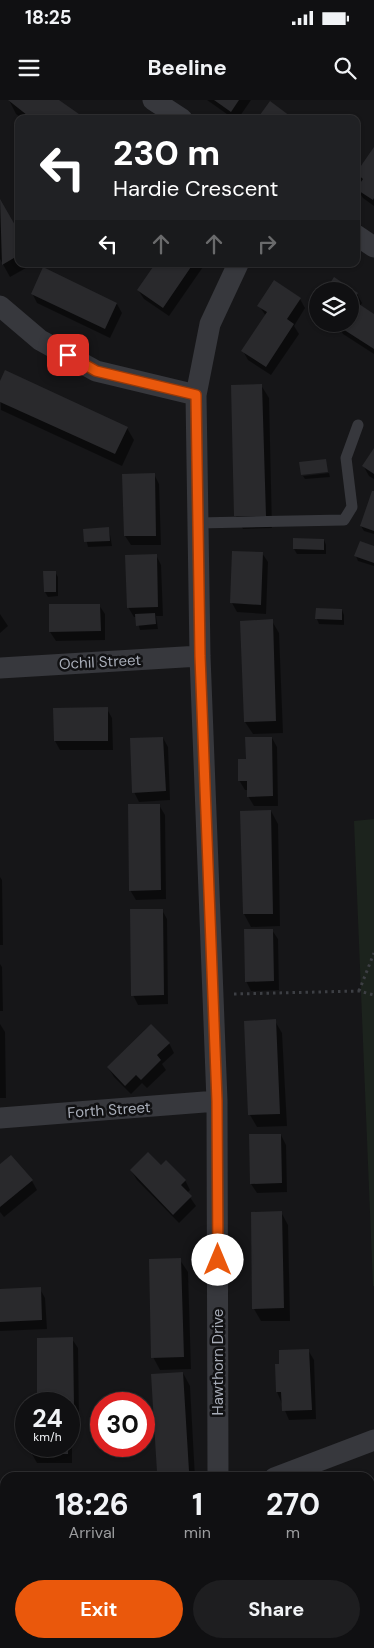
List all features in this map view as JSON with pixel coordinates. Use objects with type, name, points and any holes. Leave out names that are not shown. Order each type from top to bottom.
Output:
[{"type":"street","points":[[153,100],[176,115]]},
{"type":"street","points":[[360,238],[374,247]]},
{"type":"street","name":"Hawthorn Drive","points":[[218,1472],[217,1101],[200,656],[196,395],[210,324],[237,267]]},
{"type":"street","points":[[0,306],[40,340],[96,371],[196,395]]},
{"type":"street","name":"Ochil Street","points":[[0,668],[200,656]]},
{"type":"street","name":"Forth Street","points":[[0,1118],[217,1101]]},
{"type":"street","points":[[290,1472],[374,1440]]},
{"type":"lane","points":[[198,523],[344,520],[352,507],[346,458],[358,426]]},
{"type":"path","points":[[359,991],[374,953]]},
{"type":"path","points":[[214,994],[359,991],[374,996]]},
{"type":"shaded area","points":[[374,819],[374,1286],[373,1286],[354,821]]},
{"type":"building","points":[[8,100],[59,100],[80,115],[27,115]]},
{"type":"building","points":[[214,100],[239,100],[231,112]]},
{"type":"building","points":[[270,101],[289,115],[260,115]]},
{"type":"building","points":[[374,147],[373,200],[360,192],[360,183],[363,179],[360,176],[360,167]]},
{"type":"building","points":[[0,199],[15,225],[15,257],[2,265]]},
{"type":"building","points":[[43,267],[117,303],[105,329],[31,294]]},
{"type":"building","points":[[153,267],[191,267],[163,308],[137,290]]},
{"type":"building","points":[[334,277],[342,282],[331,282]]},
{"type":"building","points":[[274,280],[301,298],[287,319],[294,324],[266,367],[241,351],[267,312],[257,306]]},
{"type":"building","points":[[359,304],[374,314],[374,349],[347,332],[359,332]]},
{"type":"building","points":[[5,370],[128,427],[115,454],[0,402],[0,381]]},
{"type":"building","points":[[262,384],[266,516],[234,516],[231,385]]},
{"type":"building","points":[[374,448],[374,474],[362,466]]},
{"type":"building","points":[[326,459],[328,472],[301,475],[299,462]]},
{"type":"building","points":[[155,473],[156,536],[124,536],[122,474]]},
{"type":"building","points":[[372,491],[374,491],[374,531],[360,526]]},
{"type":"building","points":[[109,527],[110,541],[84,542],[83,529]]},
{"type":"building","points":[[293,538],[324,539],[324,550],[293,549]]},
{"type":"building","points":[[360,541],[374,546],[374,563],[354,556]]},
{"type":"building","points":[[232,551],[263,552],[261,605],[230,603]]},
{"type":"building","points":[[157,554],[158,607],[127,608],[125,555]]},
{"type":"building","points":[[43,571],[56,571],[56,592],[44,592]]},
{"type":"building","points":[[49,604],[100,604],[101,631],[49,632]]},
{"type":"building","points":[[316,608],[342,609],[342,620],[315,619]]},
{"type":"building","points":[[155,613],[156,624],[136,626],[135,614]]},
{"type":"building","points":[[273,619],[276,721],[244,722],[240,621]]},
{"type":"building","points":[[108,707],[108,741],[54,741],[53,708]]},
{"type":"building","points":[[163,737],[166,791],[132,793],[130,738]]},
{"type":"building","points":[[245,737],[272,737],[273,796],[247,797],[247,781],[238,781],[238,759],[246,759]]},
{"type":"building","points":[[128,804],[160,804],[161,890],[129,891]]},
{"type":"building","points":[[271,810],[273,914],[243,914],[240,811]]},
{"type":"building","points":[[130,909],[163,909],[164,995],[131,996]]},
{"type":"building","points":[[244,929],[273,929],[274,981],[245,982]]},
{"type":"building","points":[[276,1019],[280,1114],[248,1115],[244,1021]]},
{"type":"building","points":[[151,1024],[170,1043],[157,1055],[161,1060],[141,1080],[136,1075],[125,1086],[107,1067]]},
{"type":"building","points":[[249,1134],[281,1134],[282,1183],[250,1184]]},
{"type":"building","points":[[148,1152],[161,1165],[166,1160],[186,1180],[181,1185],[192,1196],[173,1215],[130,1170]]},
{"type":"building","points":[[11,1155],[33,1180],[0,1207],[0,1164]]},
{"type":"building","points":[[282,1211],[284,1308],[252,1309],[251,1212]]},
{"type":"building","points":[[181,1258],[184,1357],[151,1358],[149,1259]]},
{"type":"building","points":[[41,1287],[42,1320],[0,1322],[0,1289]]},
{"type":"building","points":[[73,1337],[74,1392],[37,1392],[37,1338]]},
{"type":"building","points":[[309,1349],[312,1410],[282,1411],[281,1392],[276,1392],[275,1364],[279,1364],[279,1350]]},
{"type":"building","points":[[183,1372],[189,1471],[157,1472],[155,1392],[152,1392],[151,1374]]},
{"type":"route","points":[[68,355],[96,371],[196,395],[200,656],[217,1101],[218,1260]]}]
